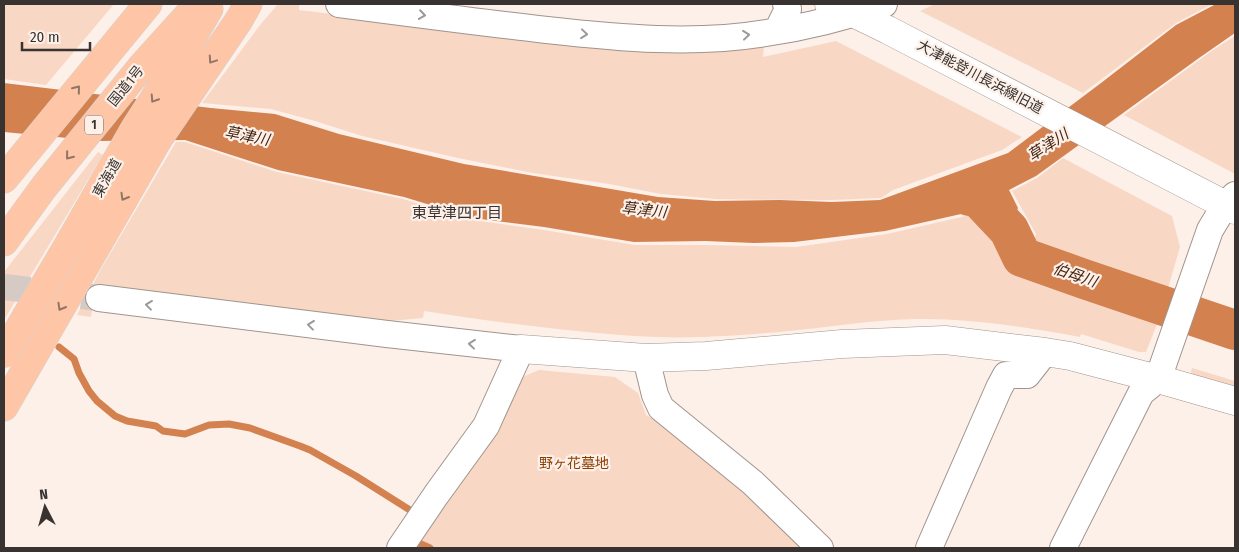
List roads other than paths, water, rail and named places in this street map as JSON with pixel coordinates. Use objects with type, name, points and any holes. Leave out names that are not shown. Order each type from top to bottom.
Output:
[{"type":"highway","points":[[7,174],[146,7]]},
{"type":"highway","name":"国道1号","points":[[4,242],[50,179],[142,66],[202,8]]},
{"type":"highway","name":"東海道","points":[[4,354],[135,128],[181,57],[202,8]]},
{"type":"highway","points":[[4,407],[159,138],[243,12]]},
{"type":"street","points":[[339,4],[598,36],[674,40],[766,34],[855,14]]},
{"type":"street","points":[[777,31],[788,9],[786,4]]},
{"type":"street","name":"大津能登川長浜線旧道","points":[[828,4],[855,14],[886,17],[1189,186],[1232,203]]},
{"type":"street","points":[[1064,548],[1141,393],[1158,379],[1210,230],[1232,203]]},
{"type":"street","points":[[99,298],[521,349],[646,358],[706,356],[842,344],[945,340],[1070,356],[1235,401]]},
{"type":"street","points":[[400,548],[486,426],[521,349]]},
{"type":"street","points":[[930,548],[1006,375],[1026,375],[1045,352]]},
{"type":"street","points":[[646,358],[655,395],[661,408],[753,483],[820,548]]},
{"type":"water","name":"草津川","points":[[1216,4],[1235,4],[1235,33],[1036,176],[1009,190],[1018,208],[1009,230],[1003,229],[970,212],[885,231],[794,242],[634,242],[544,227],[473,218],[404,197],[278,170],[185,140],[99,141],[4,132],[4,83],[275,114],[339,134],[464,164],[658,197],[715,201],[780,200],[832,202],[880,200],[1008,153],[1176,25]]},
{"type":"waterway","name":"伯母川","points":[[969,196],[976,195],[1009,230],[1022,257],[1235,330]]},
{"type":"waterway","points":[[59,347],[74,359],[79,373],[97,401],[115,416],[127,421],[156,426],[163,431],[185,434],[209,425],[229,424],[250,428],[310,450],[413,512]]},
{"type":"waterway","points":[[412,540],[430,548]]},
{"type":"tunnel","points":[[4,287],[99,298]]},
{"type":"district","name":"東草津四丁目","points":[[457,213]]},
{"type":"park label","name":"野ヶ花墓地","points":[[574,463]]}]
